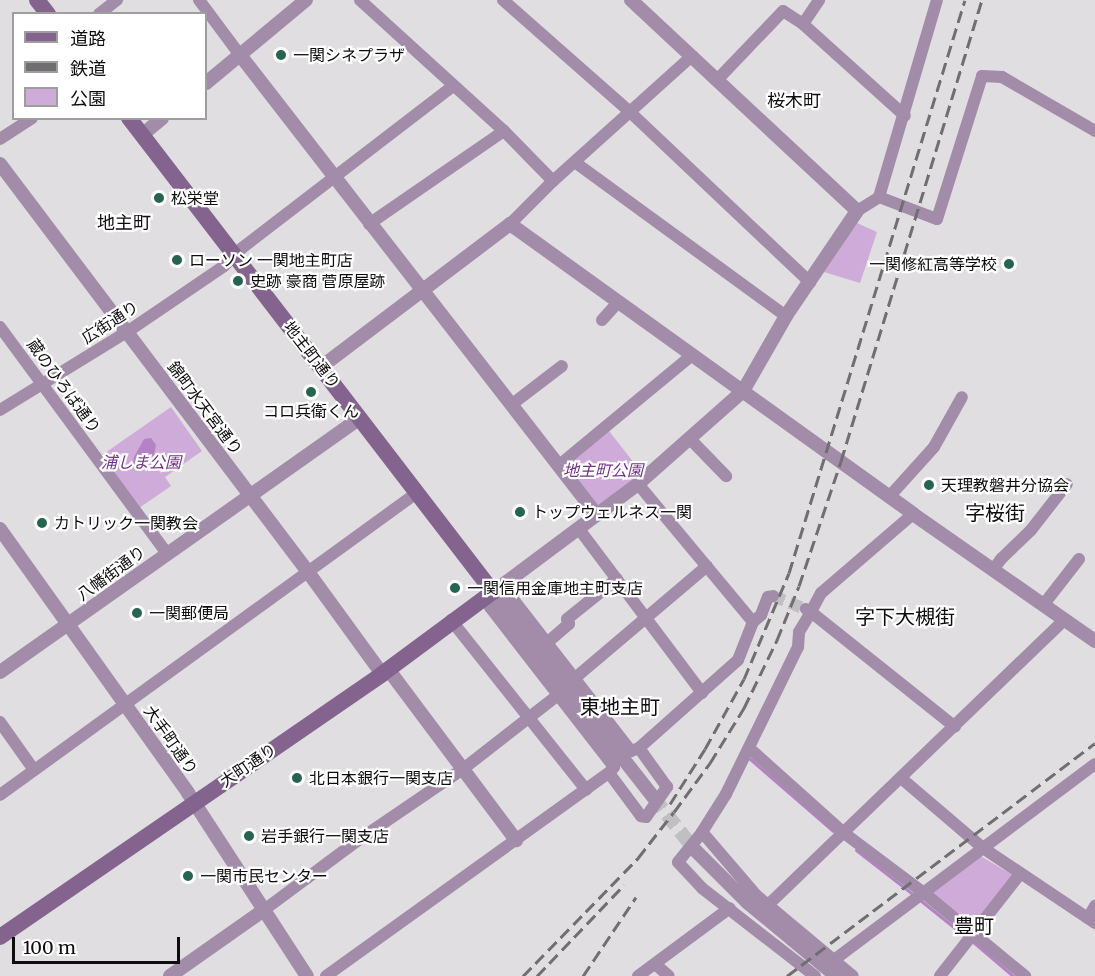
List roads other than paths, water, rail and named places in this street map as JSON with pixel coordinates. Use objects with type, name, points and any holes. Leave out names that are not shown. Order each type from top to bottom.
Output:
[{"type":"main road","name":"地主町通り","points":[[131,120],[494,592]]},
{"type":"main road","name":"大町通り","points":[[0,937],[385,671],[451,620],[494,592]]},
{"type":"street","points":[[102,12],[117,0]]},
{"type":"street","points":[[199,0],[369,224],[597,516]]},
{"type":"street","points":[[207,82],[306,0]]},
{"type":"street","points":[[360,0],[504,131],[553,181]]},
{"type":"street","points":[[503,0],[630,112],[810,282]]},
{"type":"street","points":[[631,0],[857,211]]},
{"type":"street","points":[[803,24],[819,0]]},
{"type":"street","points":[[326,976],[586,790],[614,767],[490,607],[494,592],[638,484],[743,392],[786,316],[857,211],[879,197],[905,116],[937,0]]},
{"type":"street","points":[[718,79],[783,11],[803,24],[905,116]]},
{"type":"street","points":[[321,367],[510,224],[553,181],[576,163],[692,56]]},
{"type":"street","points":[[879,197],[937,219],[982,76],[1002,77],[1095,131]]},
{"type":"street","name":"広街通り","points":[[0,410],[127,332],[235,257],[242,248],[453,86]]},
{"type":"street","points":[[0,139],[29,120]]},
{"type":"street","points":[[142,135],[160,120]]},
{"type":"street","points":[[369,224],[504,131]]},
{"type":"street","points":[[576,163],[786,316]]},
{"type":"street","name":"錦町水天宮通り","points":[[0,164],[248,494],[516,840]]},
{"type":"street","points":[[510,224],[889,497],[1095,641]]},
{"type":"street","points":[[602,320],[618,302]]},
{"type":"street","name":"蔵のひろば通り","points":[[0,327],[166,552]]},
{"type":"street","points":[[558,466],[692,355]]},
{"type":"street","points":[[511,405],[562,366]]},
{"type":"street","points":[[889,497],[934,447],[962,397]]},
{"type":"street","name":"八幡街通り","points":[[0,672],[248,494],[360,418]]},
{"type":"street","points":[[690,439],[726,476]]},
{"type":"street","points":[[638,484],[753,622]]},
{"type":"street","points":[[993,570],[1031,530],[1067,484]]},
{"type":"street","points":[[0,795],[418,492]]},
{"type":"street","points":[[815,976],[702,888],[678,862],[702,832],[726,794],[798,647],[799,632],[808,610],[821,593],[913,514]]},
{"type":"street","name":"大手町通り","points":[[0,529],[194,802],[307,976]]},
{"type":"street","points":[[579,529],[702,693]]},
{"type":"street","points":[[1044,604],[1079,559]]},
{"type":"street","points":[[575,678],[707,566]]},
{"type":"street","points":[[548,642],[569,624],[567,619],[617,579]]},
{"type":"street","points":[[494,592],[509,594],[631,751],[639,748],[738,660],[753,622],[761,615],[768,597],[773,596]]},
{"type":"street","points":[[494,592],[654,798]]},
{"type":"street","points":[[808,610],[955,727]]},
{"type":"street","points":[[768,905],[1065,619]]},
{"type":"street","points":[[451,620],[586,790]]},
{"type":"street","points":[[170,976],[357,841],[463,769],[558,695]]},
{"type":"street","points":[[0,722],[34,770]]},
{"type":"street","points":[[609,773],[641,816],[646,816],[667,787],[639,748]]},
{"type":"street","points":[[748,748],[844,833],[924,893],[1025,976]]},
{"type":"street","points":[[834,960],[1095,764]]},
{"type":"street","points":[[902,778],[983,848],[1091,921],[1095,906]]},
{"type":"street","points":[[702,832],[768,905],[853,976]]},
{"type":"street","points":[[693,849],[747,902],[836,976]]},
{"type":"street","points":[[940,976],[1020,874]]},
{"type":"street","points":[[638,976],[730,908]]},
{"type":"street","points":[[655,964],[669,976]]},
{"type":"waterway","points":[[750,759],[833,831]]},
{"type":"waterway","points":[[856,850],[915,896]]},
{"type":"waterway","points":[[920,900],[966,937]]},
{"type":"waterway","points":[[972,941],[1013,976]]},
{"type":"tunnel","points":[[773,596],[806,609]]},
{"type":"tunnel","points":[[654,798],[693,848]]},
{"type":"railway","points":[[670,804],[705,749],[744,679],[789,573],[965,0]]},
{"type":"railway","points":[[523,976],[638,858],[674,812],[710,763],[744,708],[777,640],[799,586],[841,461],[982,0]]},
{"type":"railway","points":[[787,976],[1095,743]]},
{"type":"railway","points":[[537,976],[624,885]]},
{"type":"railway","points":[[583,976],[636,897]]},
{"type":"place","name":"一関シネプラザ","points":[[281,55]]},
{"type":"place","name":"松栄堂","points":[[159,198]]},
{"type":"place","name":"ローソン 一関地主町店","points":[[177,260]]},
{"type":"place","name":"一関修紅高等学校","points":[[1009,264]]},
{"type":"place","name":"史跡 豪商 菅原屋跡","points":[[238,281]]},
{"type":"place","name":"コロ兵衛くん","points":[[311,392]]},
{"type":"place","name":"天理教磐井分協会","points":[[929,485]]},
{"type":"place","name":"トップウェルネス一関","points":[[520,512]]},
{"type":"place","name":"カトリック一関教会","points":[[42,523]]},
{"type":"place","name":"一関信用金庫地主町支店","points":[[455,588]]},
{"type":"place","name":"一関郵便局","points":[[137,613]]},
{"type":"place","name":"北日本銀行一関支店","points":[[297,778]]},
{"type":"place","name":"岩手銀行一関支店","points":[[249,836]]},
{"type":"place","name":"一関市民センター","points":[[188,876]]},
{"type":"district","name":"桜木町","points":[[794,101]]},
{"type":"district","name":"地主町","points":[[124,223]]},
{"type":"district","name":"字桜街","points":[[995,512]]},
{"type":"district","name":"字下大槻街","points":[[905,616]]},
{"type":"district","name":"東地主町","points":[[620,706]]},
{"type":"district","name":"豊町","points":[[974,925]]},
{"type":"park label","name":"浦しま公園","points":[[141,462]]},
{"type":"park label","name":"地主町公園","points":[[603,470]]}]
